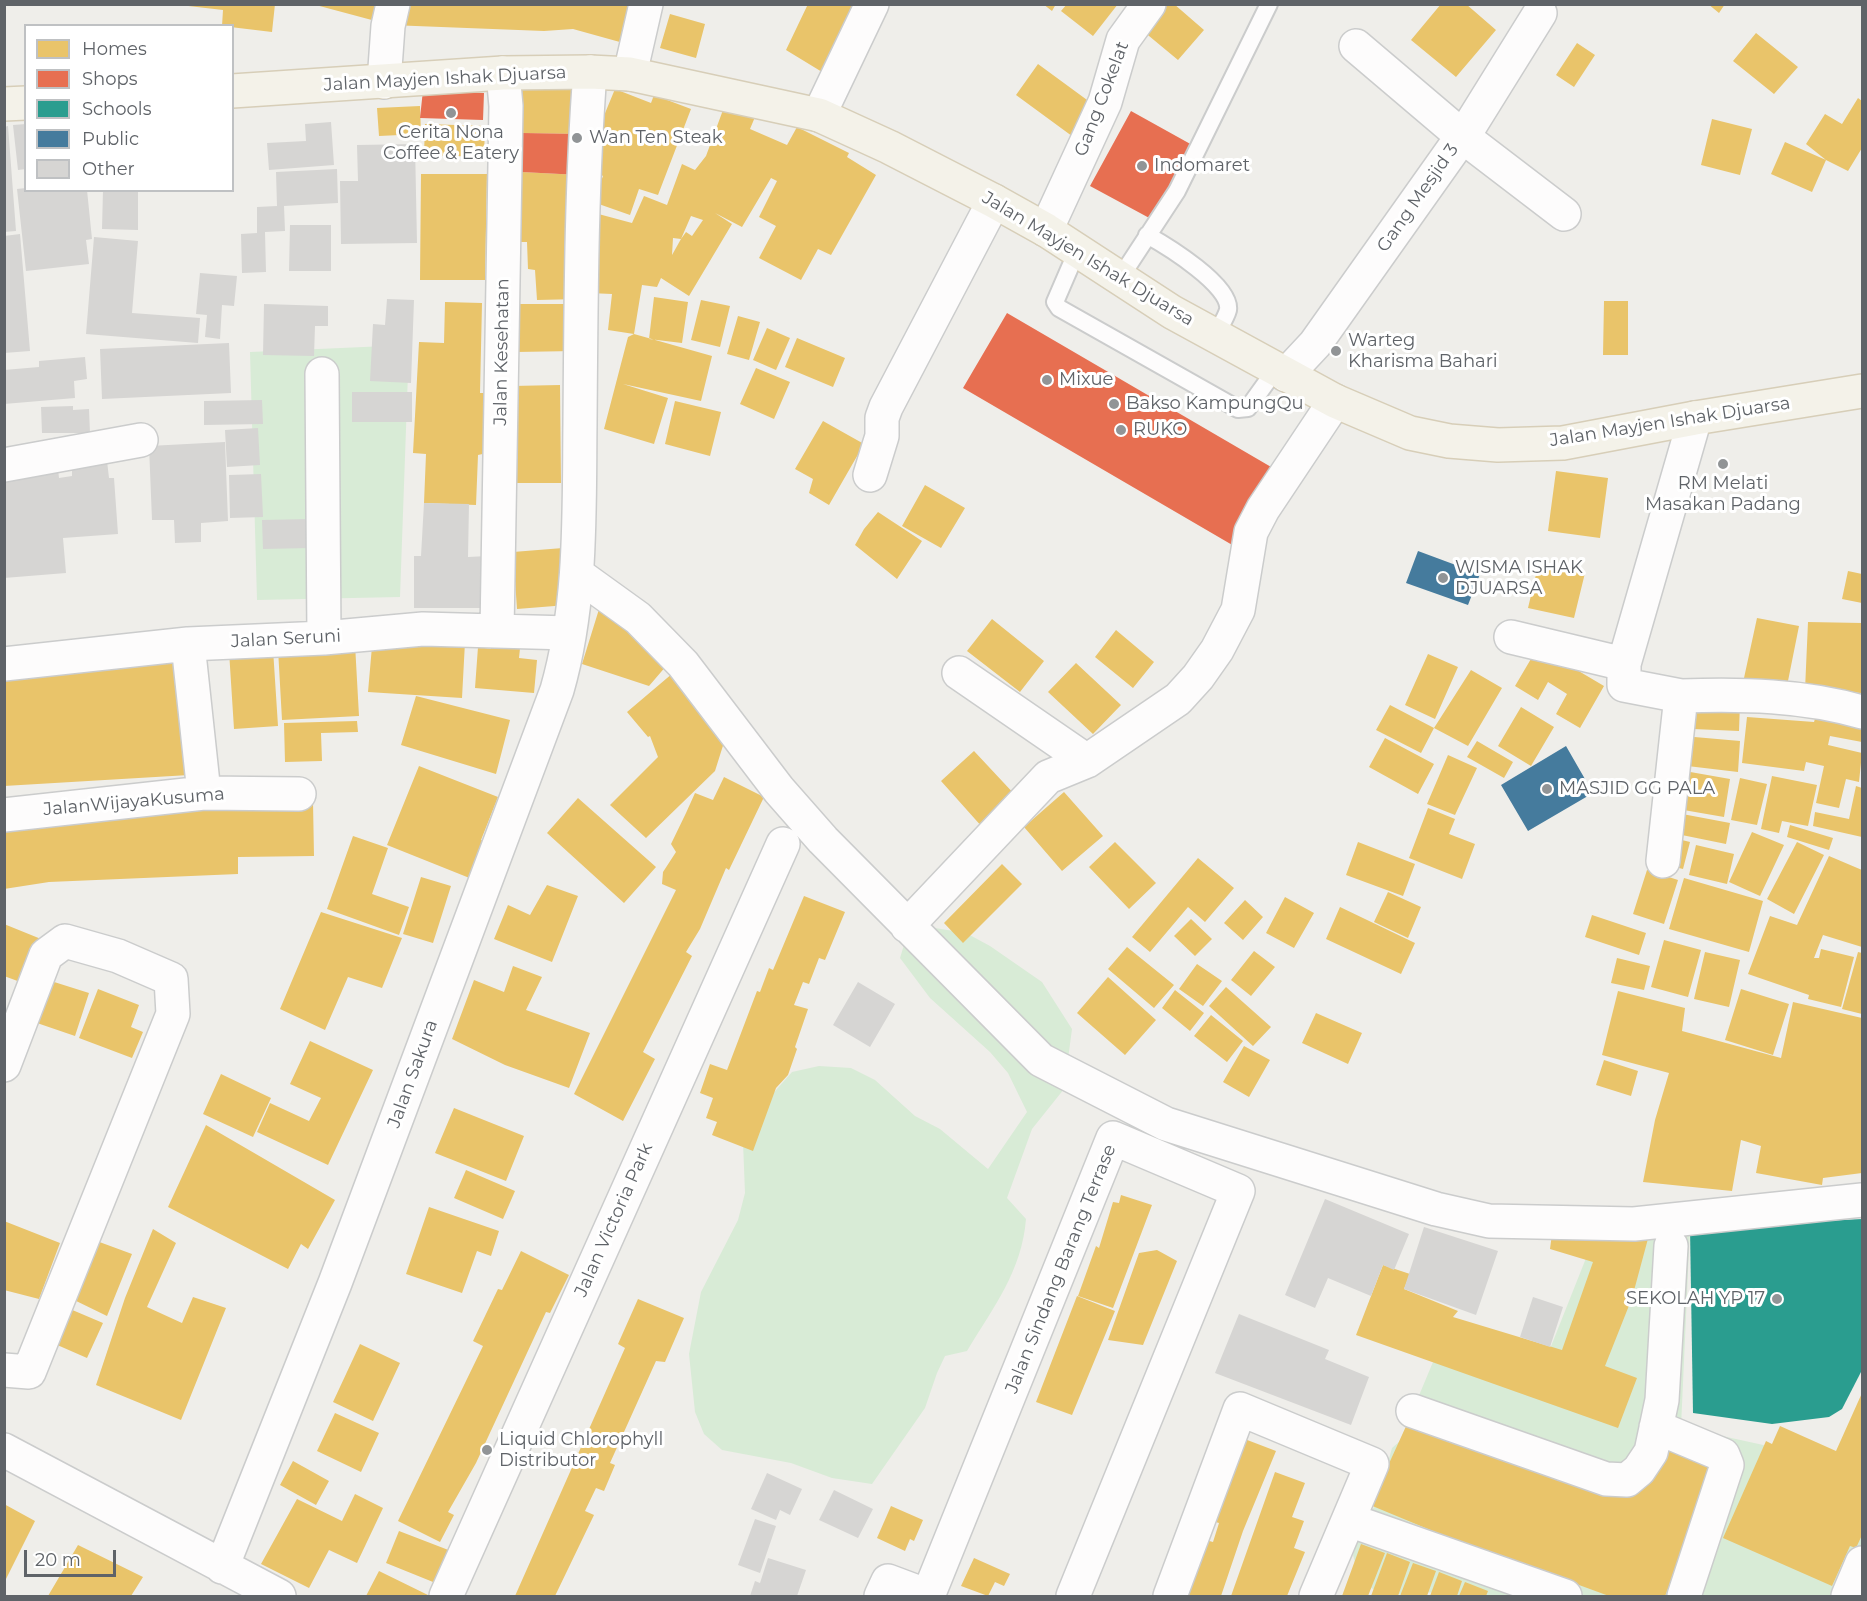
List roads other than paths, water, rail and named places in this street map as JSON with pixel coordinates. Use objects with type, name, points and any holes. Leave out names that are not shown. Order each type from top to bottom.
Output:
[{"type":"main road","name":"Jalan Mayjen Ishak Djuarsa","points":[[234,91],[503,72],[590,72],[630,74],[819,115],[890,147],[994,201],[1046,230],[1215,336],[1335,401],[1410,433],[1449,441],[1498,445],[1563,442],[1863,391]]},
{"type":"main road","points":[[4,104],[24,103]]},
{"type":"street","points":[[384,82],[387,26],[393,4]]},
{"type":"street","points":[[630,74],[646,4]]},
{"type":"street","points":[[819,115],[872,4]]},
{"type":"street","name":"Gang Cokelat","points":[[1046,230],[1105,102],[1123,40],[1149,4]]},
{"type":"street","name":"Gang Mesjid 3","points":[[1281,372],[1314,344],[1462,136],[1540,13]]},
{"type":"street","points":[[1356,46],[1462,136],[1564,214]]},
{"type":"street","name":"Jalan Kesehatan","points":[[497,631],[506,106],[503,72]]},
{"type":"street","name":"Jalan Sakura","points":[[222,1567],[335,1283],[557,690],[566,658],[578,574],[583,164],[590,72]]},
{"type":"street","points":[[870,475],[882,436],[882,418],[886,407],[994,201]]},
{"type":"street","points":[[322,374],[324,638]]},
{"type":"street","points":[[907,926],[1048,777],[1087,761],[1178,699],[1218,650],[1239,610],[1251,532],[1263,509],[1335,401]]},
{"type":"street","points":[[1695,418],[1624,664],[1624,684],[1681,696],[1742,694],[1832,704],[1863,712]]},
{"type":"street","points":[[4,465],[141,440]]},
{"type":"street","points":[[578,574],[638,618],[683,664],[780,790],[823,840],[1041,1060],[1166,1124],[1244,1151],[1447,1212],[1511,1222],[1634,1224],[1863,1200]]},
{"type":"street","name":"Jalan Seruni","points":[[4,664],[188,644],[324,638],[423,630],[569,633]]},
{"type":"street","points":[[1511,637],[1624,664]]},
{"type":"street","points":[[188,644],[204,793]]},
{"type":"street","points":[[959,673],[1087,761]]},
{"type":"street","points":[[1663,861],[1681,696]]},
{"type":"street","name":"JalanWijayaKusuma","points":[[4,815],[204,793],[300,794]]},
{"type":"street","name":"Jalan Victoria Park","points":[[446,1596],[783,844]]},
{"type":"street","points":[[4,1065],[46,954],[65,942],[118,956],[171,979],[173,1014],[29,1372],[4,1370]]},
{"type":"street","name":"Jalan Sindang Barang Terrase","points":[[881,1596],[888,1581],[928,1596],[1113,1137],[1238,1191],[1073,1596]]},
{"type":"street","points":[[1413,1411],[1606,1479],[1627,1480],[1639,1470],[1651,1452],[1662,1400],[1671,1246]]},
{"type":"street","points":[[1170,1596],[1240,1409],[1372,1464],[1316,1596]]},
{"type":"street","points":[[1656,1427],[1723,1455],[1727,1465],[1684,1596]]},
{"type":"street","points":[[4,1450],[279,1596]]},
{"type":"street","points":[[1349,1520],[1509,1587],[1566,1596]]},
{"type":"street","points":[[1848,1596],[1863,1563]]},
{"type":"lane","points":[[1120,278],[1177,191],[1269,4]]},
{"type":"lane","points":[[1148,235],[1216,284],[1225,294],[1228,311],[1215,336]]},
{"type":"lane","points":[[1077,251],[1055,302],[1059,308],[1238,409],[1248,408],[1281,372]]},
{"type":"place","name":"Cerita Nona Coffee & Eatery","points":[[451,113]]},
{"type":"place","name":"Wan Ten Steak","points":[[577,138]]},
{"type":"place","name":"Indomaret","points":[[1142,166]]},
{"type":"place","name":"Warteg Kharisma Bahari","points":[[1336,351]]},
{"type":"place","name":"Mixue","points":[[1047,380]]},
{"type":"place","name":"Bakso KampungQu","points":[[1114,404]]},
{"type":"place","name":"RUKO","points":[[1121,430]]},
{"type":"place","name":"RM Melati Masakan Padang","points":[[1723,464]]},
{"type":"place","name":"WISMA ISHAK DJUARSA","points":[[1443,578]]},
{"type":"place","name":"MASJID GG PALA","points":[[1547,789]]},
{"type":"place","name":"SEKOLAH YP 17","points":[[1777,1299]]},
{"type":"place","name":"Liquid Chlorophyll Distributor","points":[[487,1450]]}]
